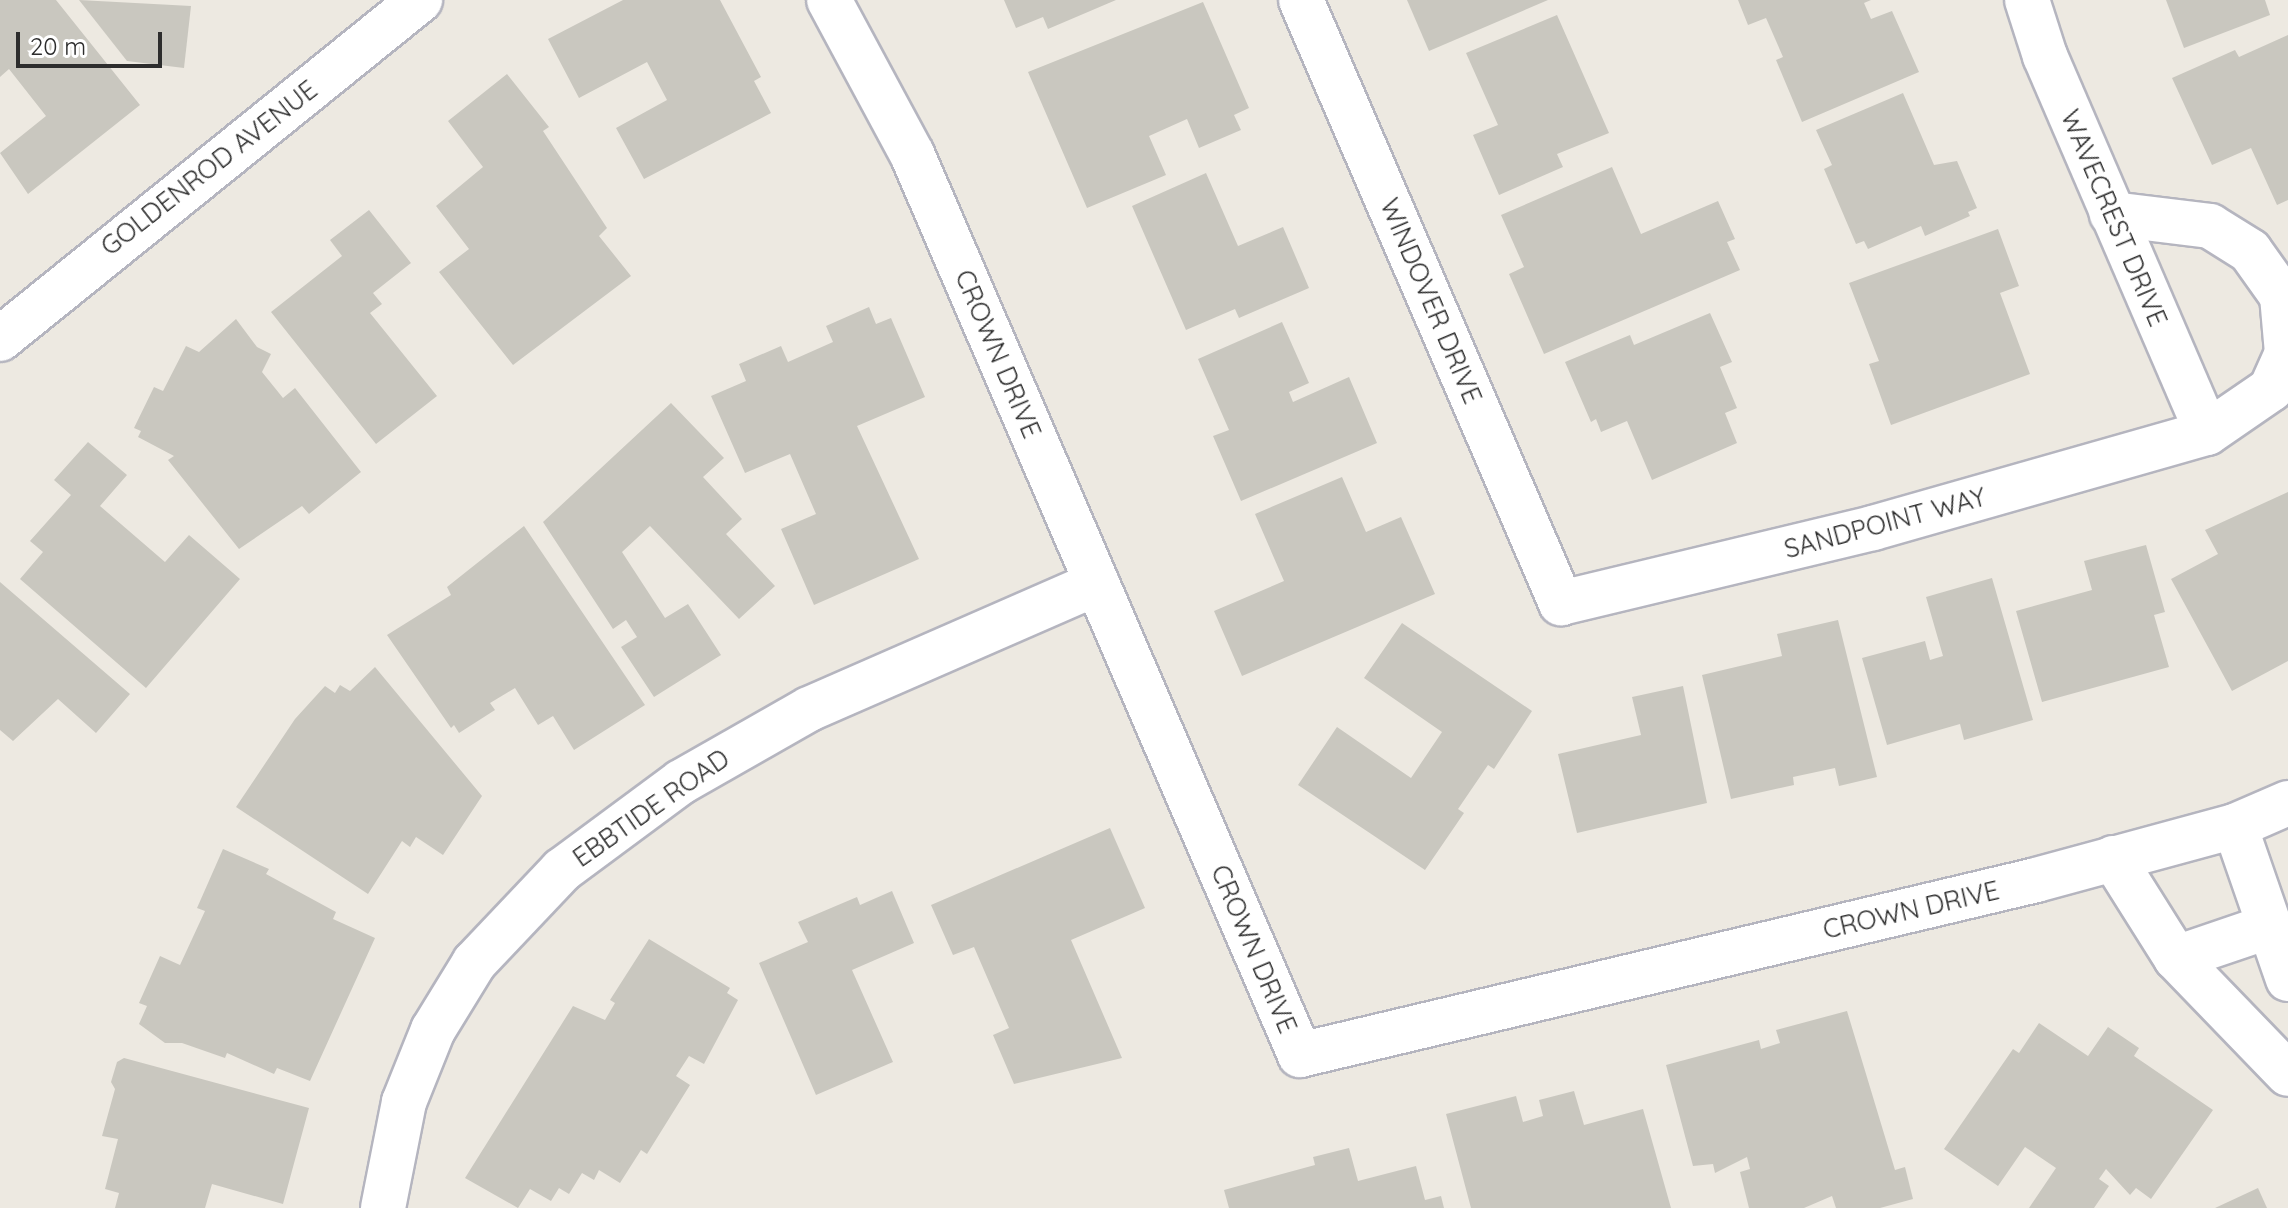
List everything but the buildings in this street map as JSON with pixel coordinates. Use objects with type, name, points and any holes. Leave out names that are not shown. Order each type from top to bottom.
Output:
[{"type":"street","name":"GOLDENROD AVENUE","points":[[0,339],[420,0]]},
{"type":"street","name":"CROWN DRIVE","points":[[829,0],[912,154],[1300,1055],[2113,858],[2235,826],[2288,803]]},
{"type":"street","name":"WINDOVER DRIVE","points":[[1301,0],[1561,603]]},
{"type":"street","name":"WAVECREST DRIVE","points":[[2027,0],[2112,214],[2207,433]]},
{"type":"street","name":"SANDPOINT WAY","points":[[1561,603],[1873,528],[2207,433],[2271,389],[2287,353],[2282,296],[2250,251],[2210,226],[2112,214]]},
{"type":"street","name":"EBBTIDE ROAD","points":[[383,1208],[404,1102],[433,1030],[474,963],[562,870],[681,782],[809,709],[1097,583]]},
{"type":"street","points":[[2235,826],[2267,927],[2288,979]]},
{"type":"street","points":[[2113,858],[2176,958],[2288,1074]]},
{"type":"street","points":[[2176,958],[2267,927]]}]
